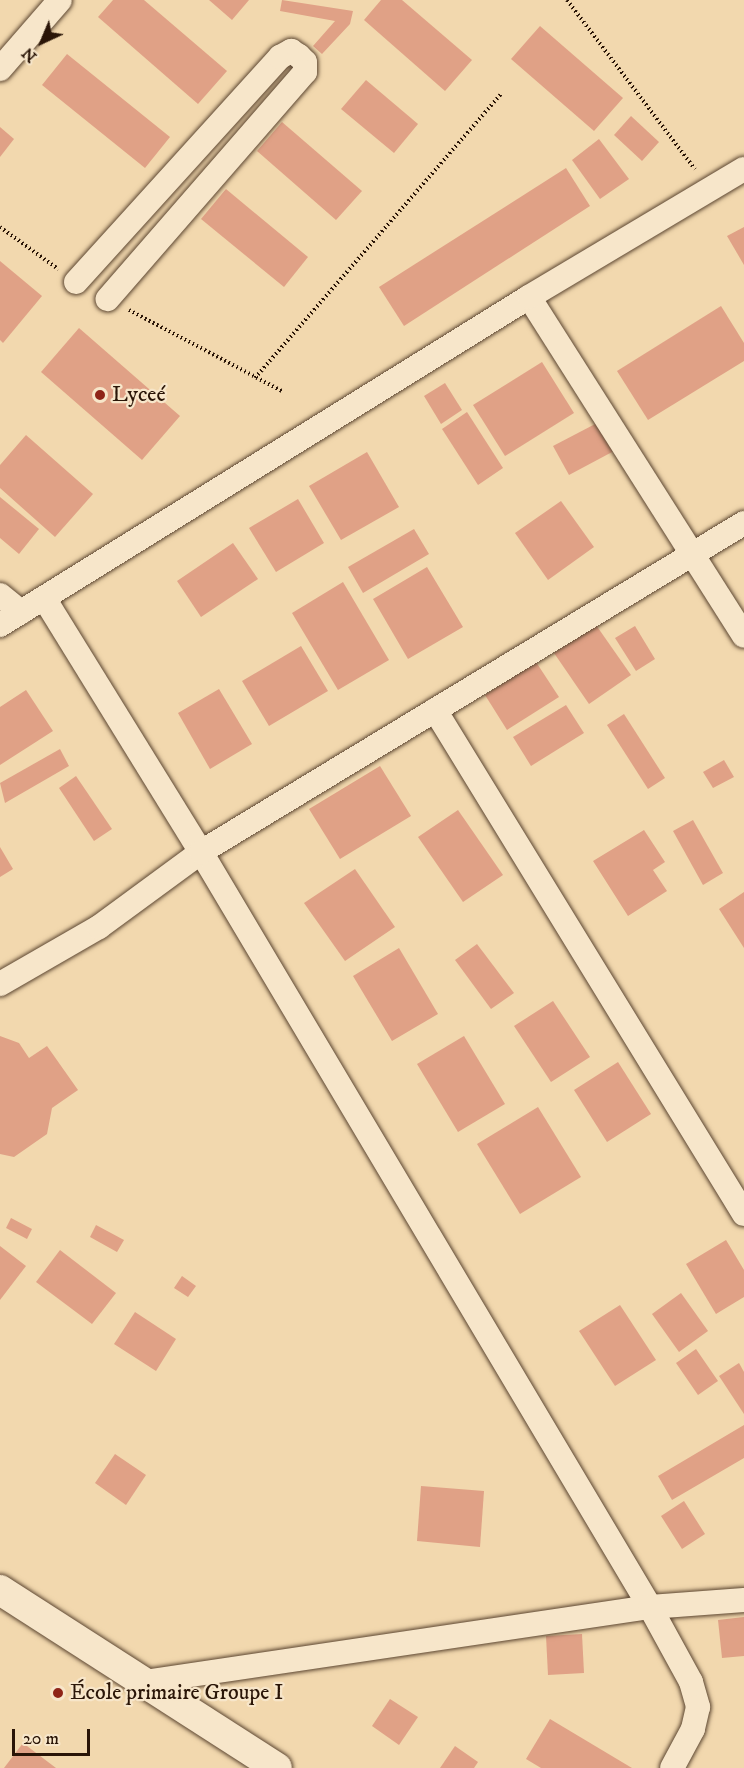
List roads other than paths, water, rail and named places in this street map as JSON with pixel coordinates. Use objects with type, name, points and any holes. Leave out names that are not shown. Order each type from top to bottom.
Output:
[{"type":"street","points":[[0,69],[60,0]]},
{"type":"street","points":[[76,282],[285,52],[299,56],[305,62],[305,72],[108,299]]},
{"type":"street","points":[[240,100],[263,120]]},
{"type":"street","points":[[0,625],[529,297],[744,169]]},
{"type":"street","points":[[147,204],[171,225]]},
{"type":"street","points":[[529,297],[744,636]]},
{"type":"street","points":[[0,984],[99,927],[201,852],[744,523]]},
{"type":"street","points":[[0,595],[21,612]]},
{"type":"street","points":[[44,598],[201,852],[650,1607],[691,1682],[698,1707],[693,1729],[672,1768]]},
{"type":"street","points":[[435,710],[744,1214]]},
{"type":"street","points":[[0,1590],[277,1768]]},
{"type":"street","points":[[144,1682],[650,1607],[744,1600]]},
{"type":"place","name":"Lyceé","points":[[100,395]]},
{"type":"place","name":"École primaire Groupe I","points":[[58,1693]]}]
